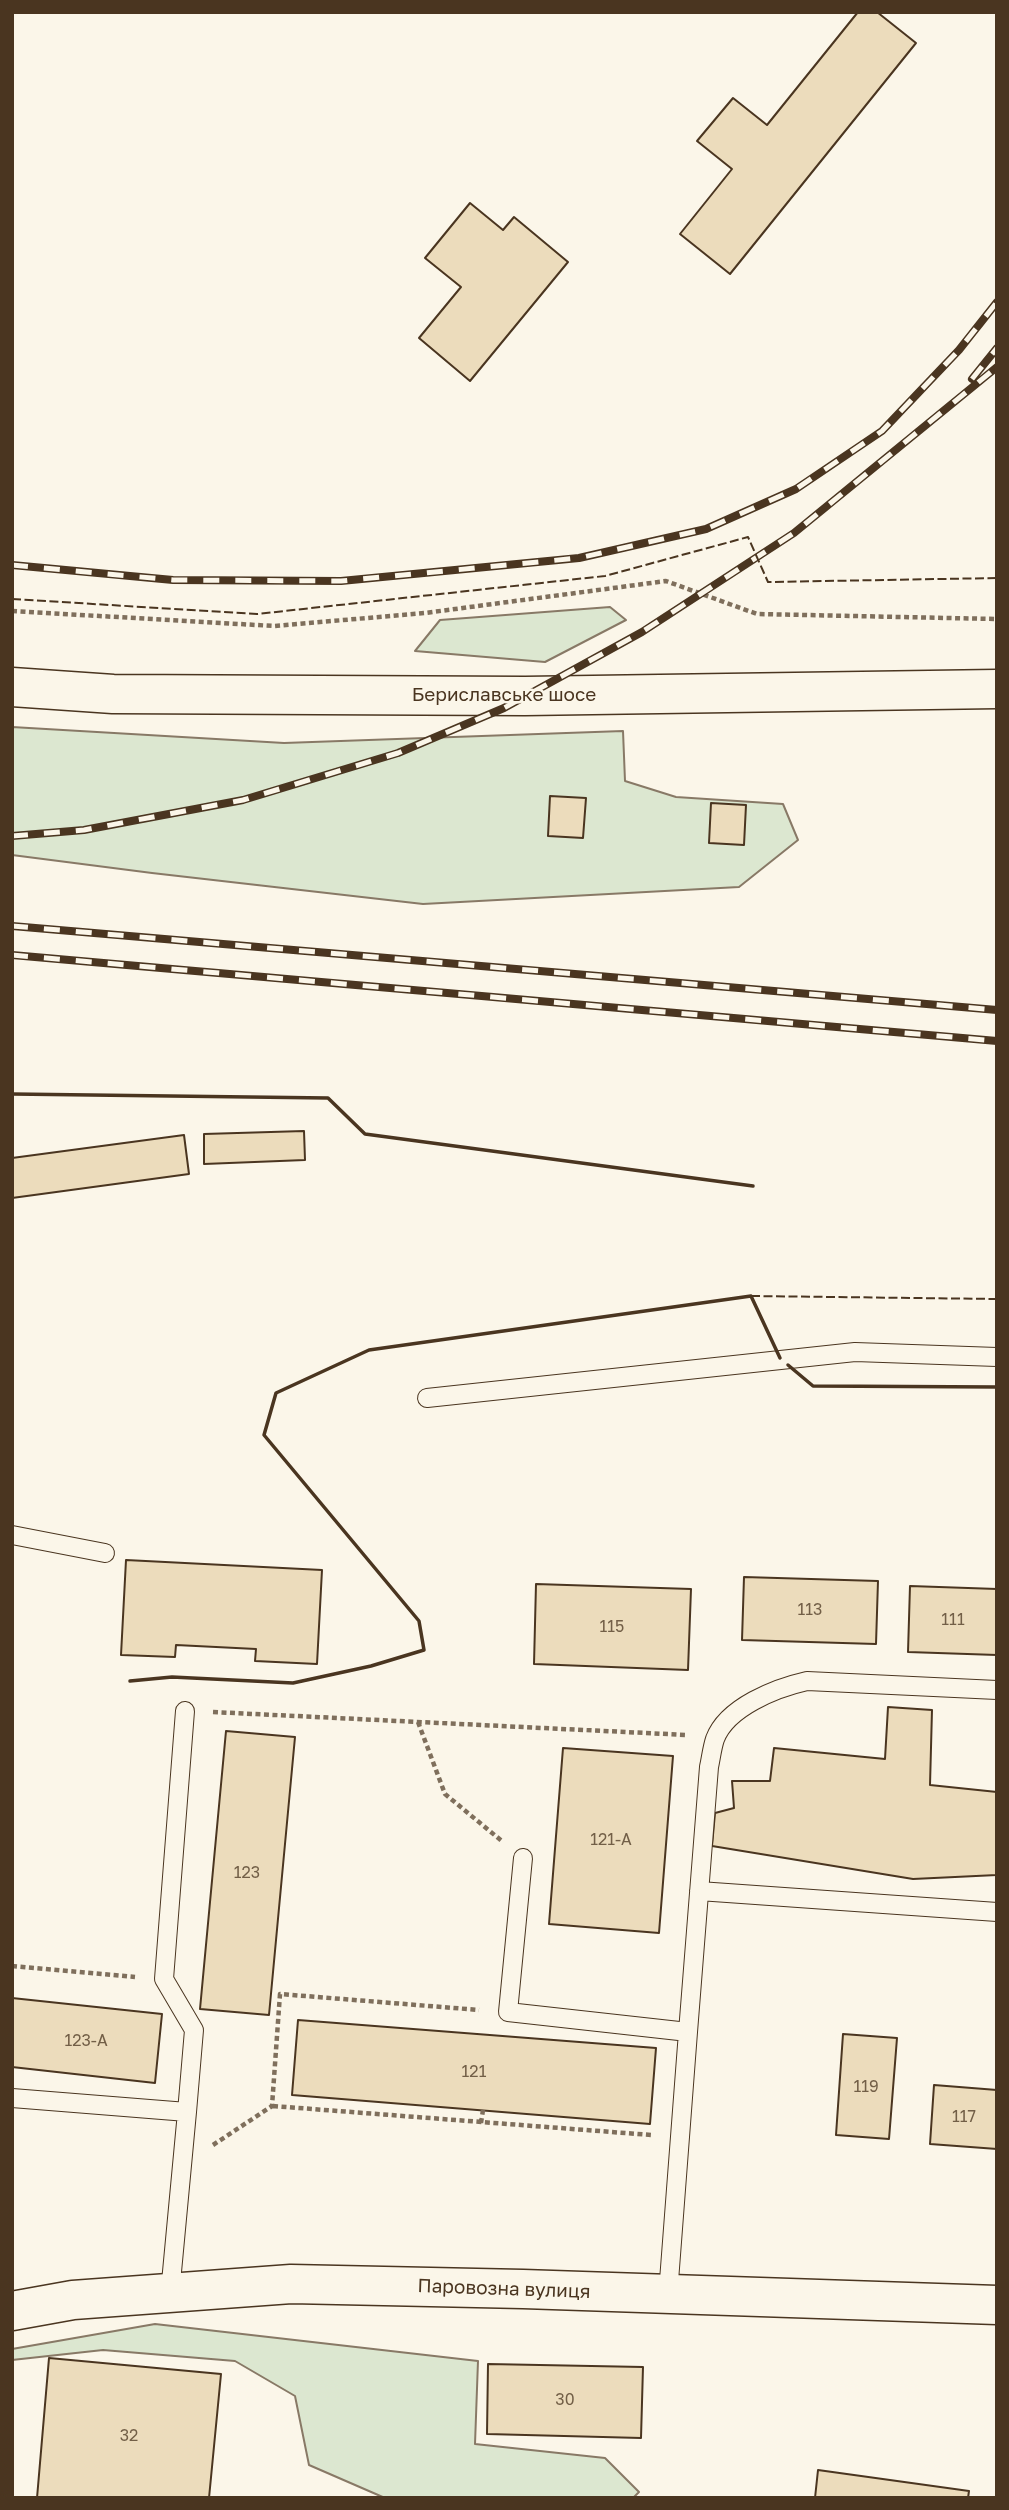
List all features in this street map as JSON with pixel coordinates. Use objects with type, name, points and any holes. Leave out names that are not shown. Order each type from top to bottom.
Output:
[{"type":"main road","name":"Бериславське шосе","points":[[12,687],[113,694],[525,696],[997,688]]},
{"type":"main road","name":"Паровозна вулиця","points":[[12,2311],[73,2300],[291,2284],[997,2305]]},
{"type":"lane","points":[[427,1398],[855,1352],[997,1357]]},
{"type":"lane","points":[[12,1535],[105,1553]]},
{"type":"lane","points":[[668,2294],[709,1767],[716,1737],[735,1713],[755,1700],[780,1687],[807,1681],[997,1690]]},
{"type":"lane","points":[[170,2293],[194,2030],[164,1979],[185,1711]]},
{"type":"lane","points":[[523,1858],[508,2012],[688,2032]]},
{"type":"lane","points":[[699,1891],[997,1912]]},
{"type":"lane","points":[[12,2098],[187,2112]]},
{"type":"path","points":[[12,611],[274,626],[425,612],[666,581],[757,614],[997,619]]},
{"type":"path","points":[[185,1711],[716,1737]]},
{"type":"path","points":[[418,1722],[445,1794],[523,1858]]},
{"type":"path","points":[[12,1966],[164,1979]]},
{"type":"path","points":[[272,2106],[280,1994],[508,2012]]},
{"type":"path","points":[[184,2148],[216,2144],[272,2106],[680,2137]]},
{"type":"path","points":[[481,2123],[482,2110]]},
{"type":"green space","points":[[610,607],[626,620],[545,662],[415,651],[440,620]]},
{"type":"green space","points":[[12,727],[284,743],[623,731],[625,781],[676,797],[783,804],[798,840],[739,887],[423,904],[12,855]]},
{"type":"green space","points":[[155,2324],[478,2361],[475,2444],[605,2458],[639,2492],[633,2498],[385,2498],[309,2465],[295,2396],[235,2361],[103,2350],[12,2360],[12,2349]]},
{"type":"building","points":[[858,12],[877,12],[916,43],[730,274],[680,234],[732,169],[697,141],[733,98],[767,125]]},
{"type":"building","points":[[470,203],[503,230],[514,217],[568,262],[470,381],[419,338],[461,287],[425,258]]},
{"type":"building","points":[[550,796],[586,798],[583,838],[548,836]]},
{"type":"building","points":[[711,803],[746,805],[744,845],[709,843]]},
{"type":"building","points":[[304,1131],[305,1160],[204,1164],[204,1134]]},
{"type":"building","points":[[184,1135],[189,1174],[12,1198],[12,1158]]},
{"type":"building","points":[[126,1560],[322,1570],[317,1664],[255,1661],[256,1649],[176,1645],[175,1657],[121,1655]]},
{"type":"building","points":[[744,1577],[878,1581],[876,1644],[742,1640]]},
{"type":"building","points":[[536,1584],[691,1589],[688,1670],[534,1664]]},
{"type":"building","points":[[910,1586],[997,1589],[997,1655],[908,1652]]},
{"type":"building","points":[[888,1707],[932,1710],[930,1785],[997,1792],[997,1875],[913,1879],[712,1846],[715,1813],[734,1808],[732,1781],[770,1781],[774,1748],[885,1759]]},
{"type":"building","points":[[226,1731],[295,1737],[269,2015],[200,2009]]},
{"type":"building","points":[[563,1748],[673,1756],[659,1933],[549,1924]]},
{"type":"building","points":[[12,1998],[162,2014],[155,2083],[12,2067]]},
{"type":"building","points":[[298,2020],[656,2048],[650,2124],[292,2095]]},
{"type":"building","points":[[843,2034],[897,2038],[889,2139],[836,2135]]},
{"type":"building","points":[[934,2085],[997,2090],[997,2149],[930,2144]]},
{"type":"building","points":[[49,2358],[221,2374],[209,2498],[37,2498]]},
{"type":"building","points":[[488,2364],[643,2367],[641,2438],[487,2434]]},
{"type":"building","points":[[818,2470],[969,2491],[968,2498],[815,2498]]},
{"type":"railway","points":[[12,565],[173,580],[341,581],[579,558],[706,529],[796,489],[882,431],[959,350],[997,302]]},
{"type":"railway","points":[[972,379],[997,348]]},
{"type":"railway","points":[[12,836],[84,830],[243,800],[398,753],[504,708],[642,632],[794,533],[997,367]]},
{"type":"railway","points":[[12,926],[997,1010]]},
{"type":"railway","points":[[12,955],[997,1041]]},
{"type":"fence","points":[[12,599],[257,614],[605,576],[748,537],[768,582],[997,578]]},
{"type":"fence","points":[[751,1296],[997,1299]]},
{"type":"wall","points":[[12,1094],[328,1098],[365,1134],[753,1186]]},
{"type":"wall","points":[[130,1681],[172,1677],[293,1683],[371,1666],[424,1650],[419,1621],[264,1435],[276,1393],[369,1350],[751,1296],[780,1358]]},
{"type":"wall","points":[[788,1365],[813,1386],[997,1387]]}]
